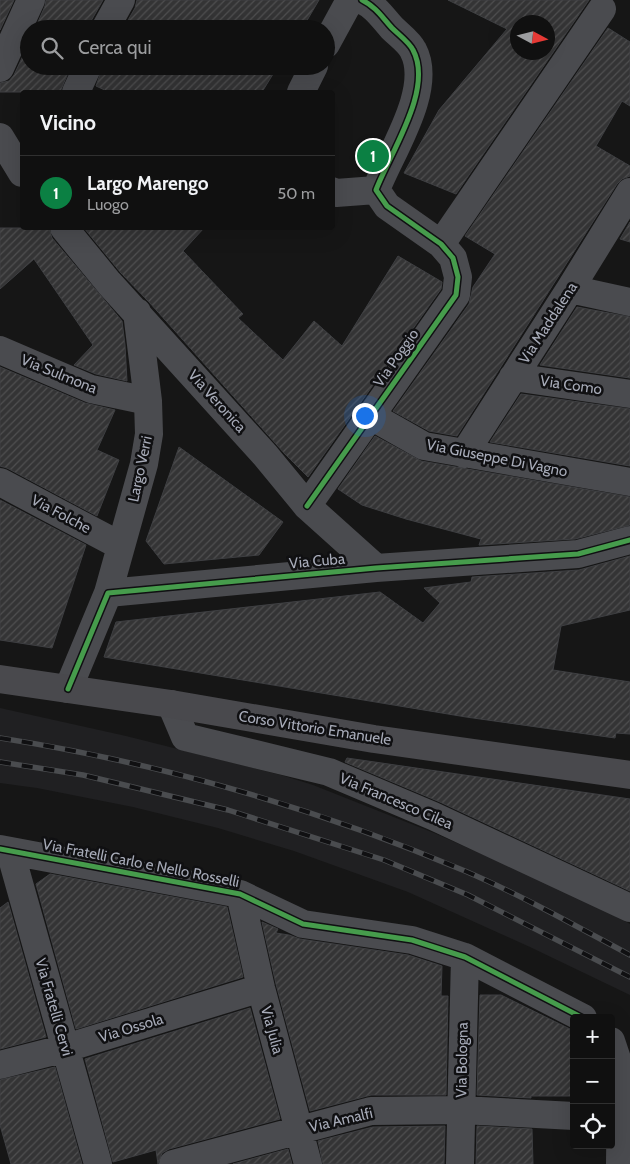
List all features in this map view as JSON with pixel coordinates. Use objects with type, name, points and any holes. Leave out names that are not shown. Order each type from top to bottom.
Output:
[{"type":"main road","name":"Corso Vittorio Emanuele","points":[[0,679],[171,704],[374,739],[630,775]]},
{"type":"street","points":[[21,20],[30,0]]},
{"type":"street","points":[[110,20],[121,0]]},
{"type":"street","points":[[335,34],[364,1],[413,50],[419,74],[412,112],[376,190]]},
{"type":"street","points":[[376,190],[387,206],[441,244],[602,9]]},
{"type":"street","points":[[0,68],[20,23]]},
{"type":"street","points":[[77,90],[84,75]]},
{"type":"street","points":[[302,90],[310,75]]},
{"type":"street","points":[[0,137],[20,169]]},
{"type":"street","points":[[335,192],[376,190]]},
{"type":"street","name":"Via Maddalena","points":[[464,454],[570,290],[630,192]]},
{"type":"street","name":"Via Veronica","points":[[66,230],[109,283],[265,455],[307,506],[376,568]]},
{"type":"street","name":"Via Poggio","points":[[307,506],[456,295],[458,277],[453,258],[441,244]]},
{"type":"street","points":[[570,290],[630,302]]},
{"type":"street","name":"Largo Verri","points":[[108,593],[144,464],[149,434],[148,402],[137,312]]},
{"type":"street","name":"Via Sulmona","points":[[0,350],[91,389],[148,402]]},
{"type":"street","name":"Via Como","points":[[513,377],[630,394]]},
{"type":"street","name":"Via Giuseppe Di Vagno","points":[[370,416],[424,446],[630,482]]},
{"type":"street","name":"Via Folche","points":[[0,482],[121,546]]},
{"type":"street","name":"Via Cuba","points":[[108,593],[376,568],[578,554],[630,540]]},
{"type":"street","points":[[68,689],[108,593]]},
{"type":"street","name":"Via Francesco Cilea","points":[[171,704],[185,737],[329,772],[433,816],[630,908]]},
{"type":"street","name":"Via Fratelli Carlo e Nello Rosselli","points":[[5,850],[240,894],[302,924],[412,940],[465,957],[575,1014]]},
{"type":"street","name":"Via Fratelli Cervi","points":[[5,850],[66,1048],[98,1164]]},
{"type":"street","name":"Via Julia","points":[[240,894],[262,988],[308,1164]]},
{"type":"street","name":"Via Bologna","points":[[460,1164],[465,957]]},
{"type":"street","name":"Via Ossola","points":[[0,1065],[66,1048],[262,988]]},
{"type":"street","points":[[615,1053],[621,1071],[620,1164]]},
{"type":"street","name":"Via Amalfi","points":[[173,1164],[371,1111],[461,1110],[570,1116]]},
{"type":"shaded area","points":[[0,708],[126,736],[281,775],[313,785],[434,833],[578,896],[630,924],[630,995],[408,892],[294,851],[218,828],[133,807],[37,788],[0,783]]},
{"type":"building","points":[[0,0],[14,0],[0,30]]},
{"type":"building","points":[[46,0],[103,0],[92,20],[39,20]]},
{"type":"building","points":[[137,0],[319,0],[307,20],[128,20]]},
{"type":"building","points":[[448,0],[589,0],[555,50],[555,15],[510,15],[510,60],[548,60],[456,194],[404,173],[439,110],[507,29]]},
{"type":"building","points":[[608,28],[630,42],[630,106],[622,101],[596,146],[630,166],[630,176],[622,179],[617,184],[457,436],[429,431],[393,411],[469,304],[473,287],[495,254],[465,236]]},
{"type":"building","points":[[20,62],[20,75],[67,75],[61,90],[0,92],[0,83],[9,81]]},
{"type":"building","points":[[100,75],[272,75],[263,90],[105,90],[96,86]]},
{"type":"building","points":[[630,222],[630,242],[620,239]]},
{"type":"building","points":[[0,228],[50,230],[52,238],[122,321],[127,381],[96,374],[74,365],[93,345],[34,259],[0,289]]},
{"type":"building","points":[[86,230],[202,230],[183,251],[243,314],[238,318],[283,360],[314,321],[342,346],[398,256],[442,282],[441,289],[308,477],[121,273]]},
{"type":"building","points":[[577,307],[630,317],[630,378],[540,365]]},
{"type":"building","points":[[0,367],[85,403],[115,410],[97,450],[119,460],[97,516],[0,466]]},
{"type":"building","points":[[521,394],[630,409],[630,466],[490,442]]},
{"type":"building","points":[[375,436],[421,461],[630,497],[630,525],[575,539],[479,545],[481,539],[362,505],[338,489]]},
{"type":"building","points":[[179,447],[283,522],[259,555],[164,564],[146,541]]},
{"type":"building","points":[[0,500],[86,545],[52,648],[0,640]]},
{"type":"building","points":[[630,556],[630,610],[561,626],[553,670],[630,682],[630,734],[616,733],[615,738],[466,717],[104,657],[116,622],[380,592],[423,623],[440,603],[424,588],[471,582],[472,577],[579,570]]},
{"type":"building","points":[[347,758],[630,799],[630,891],[440,802],[345,762]]},
{"type":"building","points":[[50,874],[227,907],[243,977],[76,1029],[36,884]]},
{"type":"building","points":[[8,902],[46,1037],[0,1049],[0,908]]},
{"type":"building","points":[[262,922],[278,929],[276,933],[300,939],[408,955],[442,966],[441,996],[448,996],[446,1095],[371,1095],[310,1111],[276,984]]},
{"type":"building","points":[[480,995],[501,995],[570,1029],[570,1096],[531,1096],[531,1098],[477,1095]]},
{"type":"building","points":[[250,1008],[280,1119],[169,1149],[162,1153],[158,1164],[156,1150],[113,1162],[85,1059]]},
{"type":"building","points":[[55,1067],[82,1164],[11,1164],[0,1125],[0,1080]]},
{"type":"building","points":[[445,1126],[444,1164],[323,1164],[318,1141],[373,1127]]},
{"type":"building","points":[[477,1126],[532,1129],[533,1164],[476,1164]]},
{"type":"building","points":[[288,1149],[292,1164],[233,1164]]},
{"type":"railway","points":[[0,738],[60,748],[178,774],[237,790],[352,827],[486,880],[630,955]]},
{"type":"railway","points":[[0,762],[83,775],[228,810],[384,860],[468,895],[630,977]]},
{"type":"cycle path","points":[[307,506],[456,295],[458,277],[453,258],[441,244],[387,206],[376,190],[408,121],[418,83],[418,66],[409,44],[375,9],[362,0]]},
{"type":"cycle path","points":[[68,689],[108,593],[376,568],[578,554],[630,540]]},
{"type":"cycle path","points":[[0,849],[240,894],[303,924],[412,940],[465,957],[575,1014]]},
{"type":"place","name":"Largo Marengo","points":[[373,156]]}]
